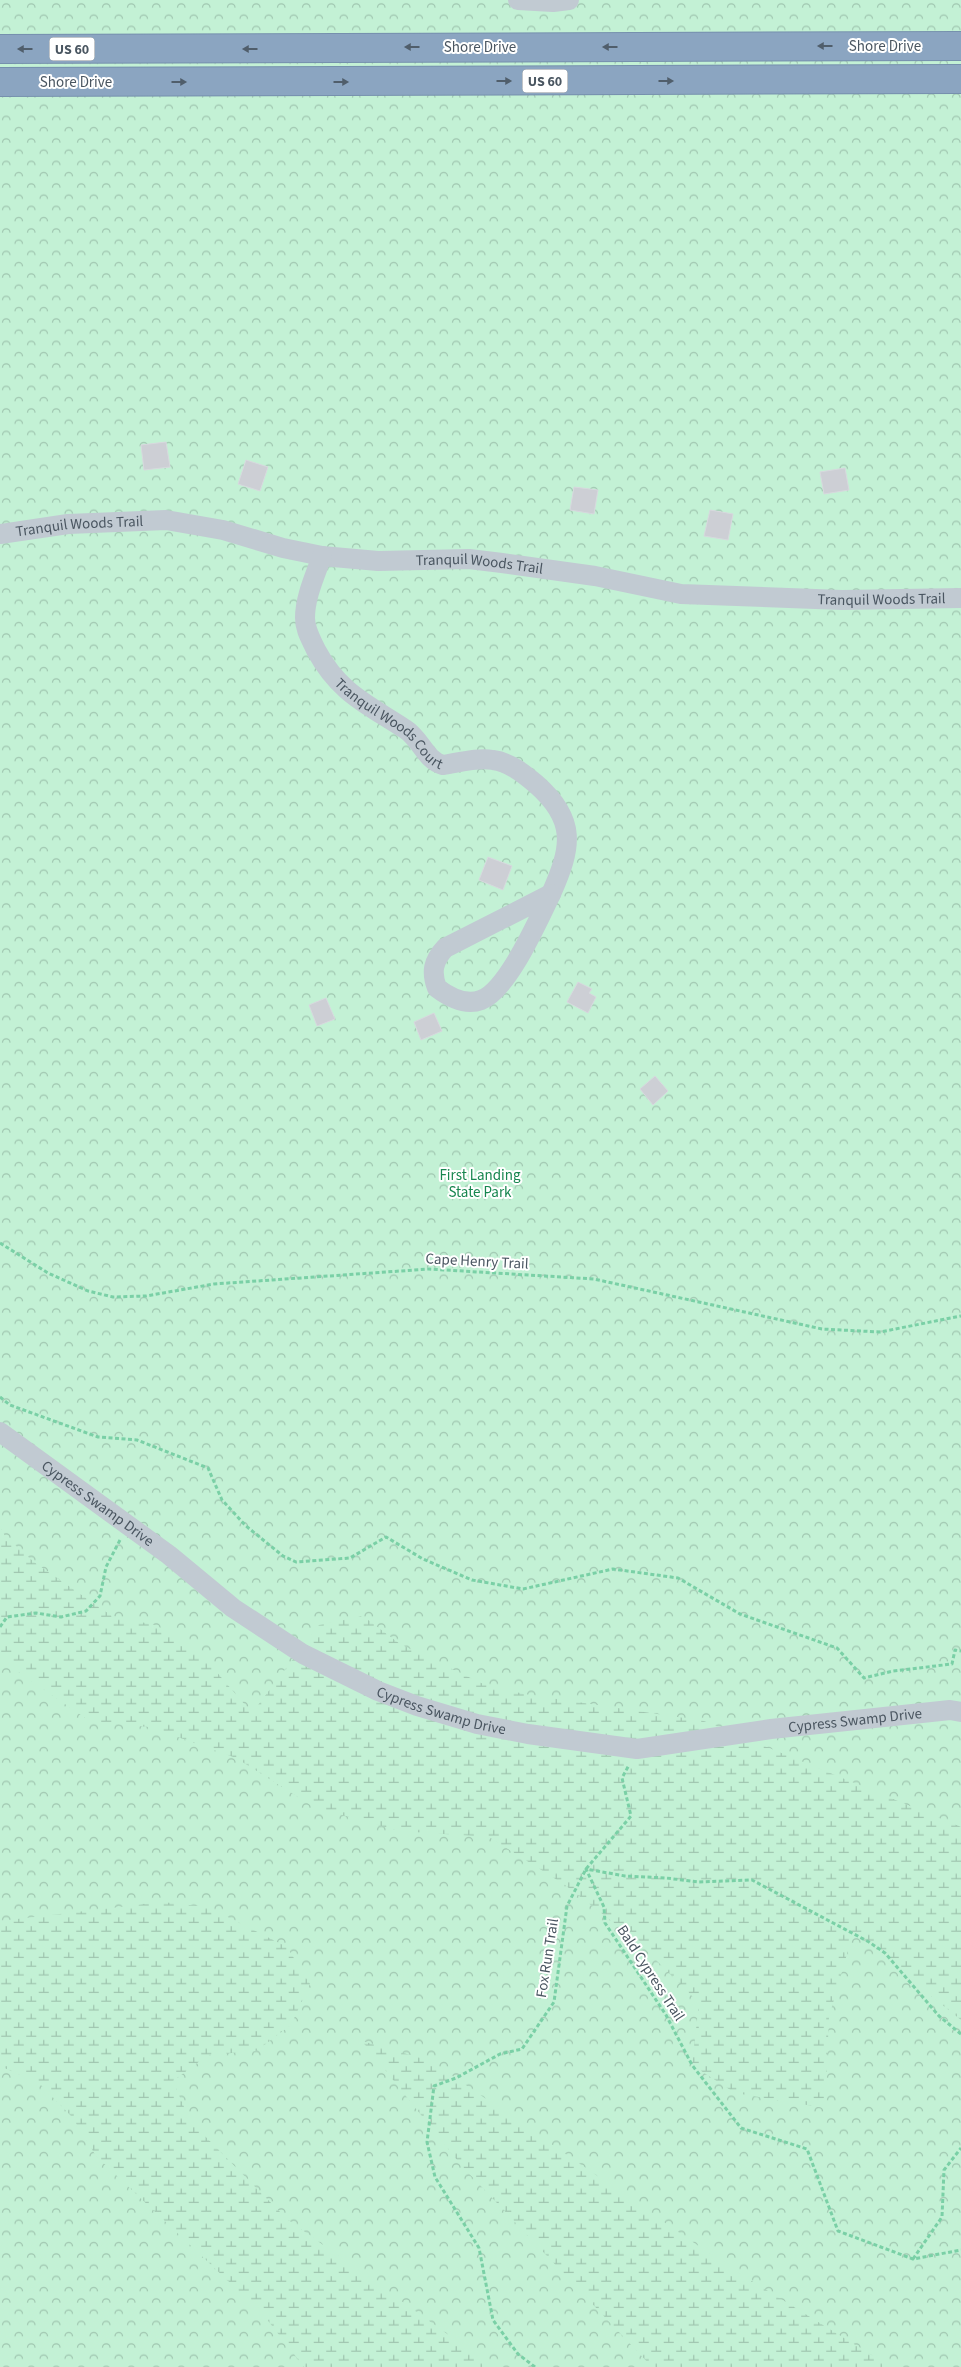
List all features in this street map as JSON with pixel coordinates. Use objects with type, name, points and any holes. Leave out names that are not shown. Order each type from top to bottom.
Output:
[{"type":"highway","name":"Shore Drive","points":[[0,49],[961,46]]},
{"type":"highway","name":"Shore Drive","points":[[0,82],[961,79]]},
{"type":"street","points":[[518,0],[553,2],[569,0]]},
{"type":"street","name":"Tranquil Woods Trail","points":[[0,534],[68,524],[166,520],[224,530],[283,548],[322,556],[378,561],[469,560],[494,562],[595,576],[681,594],[842,600],[961,598]]},
{"type":"street","name":"Tranquil Woods Court","points":[[322,556],[307,600],[305,617],[307,631],[326,670],[343,688],[358,700],[408,731],[436,763],[443,765],[492,759],[506,763],[525,775],[545,792],[559,809],[566,823],[567,853],[551,894],[511,970],[498,986],[482,1000],[459,1000],[437,988],[433,978],[433,967],[437,956],[445,948],[551,894]]},
{"type":"street","name":"Cypress Swamp Drive","points":[[0,1432],[169,1555],[213,1593],[267,1632],[317,1662],[378,1691],[417,1706],[476,1724],[528,1734],[637,1749],[772,1729],[950,1710],[961,1712]]},
{"type":"path","name":"Cape Henry Trail","points":[[0,1243],[48,1273],[88,1291],[113,1297],[146,1296],[214,1284],[429,1269],[594,1279],[822,1329],[880,1332],[961,1316]]},
{"type":"path","points":[[0,1397],[10,1405],[98,1437],[137,1440],[208,1468],[222,1500],[246,1526],[283,1556],[296,1562],[350,1558],[386,1537],[423,1559],[472,1580],[523,1589],[613,1569],[678,1578],[740,1614],[837,1648],[864,1678],[893,1670],[952,1664],[955,1650],[961,1651]]},
{"type":"path","points":[[0,1627],[7,1617],[36,1613],[61,1617],[86,1611],[100,1596],[106,1567],[127,1526]]},
{"type":"path","name":"Fox Run Trail","points":[[535,2367],[518,2354],[493,2320],[479,2248],[435,2176],[428,2142],[434,2086],[456,2078],[500,2054],[522,2049],[554,2002],[567,1906],[586,1869],[631,1816],[622,1778],[637,1749]]},
{"type":"path","points":[[586,1869],[625,1876],[699,1882],[752,1880],[869,1942],[886,1953],[939,2016],[961,2034]]},
{"type":"path","name":"Bald Cypress Trail","points":[[586,1869],[604,1906],[605,1922],[666,2015],[692,2065],[741,2128],[807,2149],[838,2231],[913,2259]]},
{"type":"path","points":[[913,2259],[942,2217],[944,2170],[961,2148]]},
{"type":"path","points":[[913,2259],[961,2250]]},
{"type":"green space","name":"First Landing State Park","points":[[0,0],[961,0],[961,2367],[0,2367]]},
{"type":"green space","points":[[0,1527],[5,1536],[34,1562],[112,1616],[155,1625],[195,1647],[252,1713],[319,1625],[363,1616],[400,1644],[481,1683],[524,1694],[704,1721],[961,1827],[961,2020],[853,1933],[829,2017],[825,2108],[735,2093],[692,2065],[699,2003],[636,1940],[565,1885],[489,1837],[399,1831],[314,1807],[236,1758],[150,1727],[91,1722],[17,1671],[0,1654]]},
{"type":"green space","points":[[162,1902],[208,1907],[287,1947],[310,1984],[291,2025],[256,2051],[208,2055],[173,2081],[190,2121],[287,2219],[471,2351],[487,2367],[304,2367],[262,2313],[96,2156],[72,2117],[40,2084],[0,2066],[0,1921]]},
{"type":"green space","points":[[362,2041],[431,2061],[729,2267],[891,2367],[652,2367],[461,2165]]},
{"type":"building","points":[[166,442],[170,467],[144,470],[141,445]]},
{"type":"building","points":[[246,460],[268,467],[260,491],[238,484]]},
{"type":"building","points":[[845,468],[849,490],[824,494],[820,472]]},
{"type":"building","points":[[574,487],[598,490],[594,514],[570,510]]},
{"type":"building","points":[[710,510],[733,514],[728,540],[704,536]]},
{"type":"building","points":[[488,857],[512,866],[503,890],[479,880]]},
{"type":"building","points":[[578,982],[592,989],[589,993],[596,997],[588,1013],[567,1002]]},
{"type":"building","points":[[326,998],[335,1019],[317,1026],[309,1005]]},
{"type":"building","points":[[434,1013],[442,1031],[421,1040],[414,1022]]},
{"type":"building","points":[[655,1076],[668,1091],[653,1105],[640,1089]]}]
